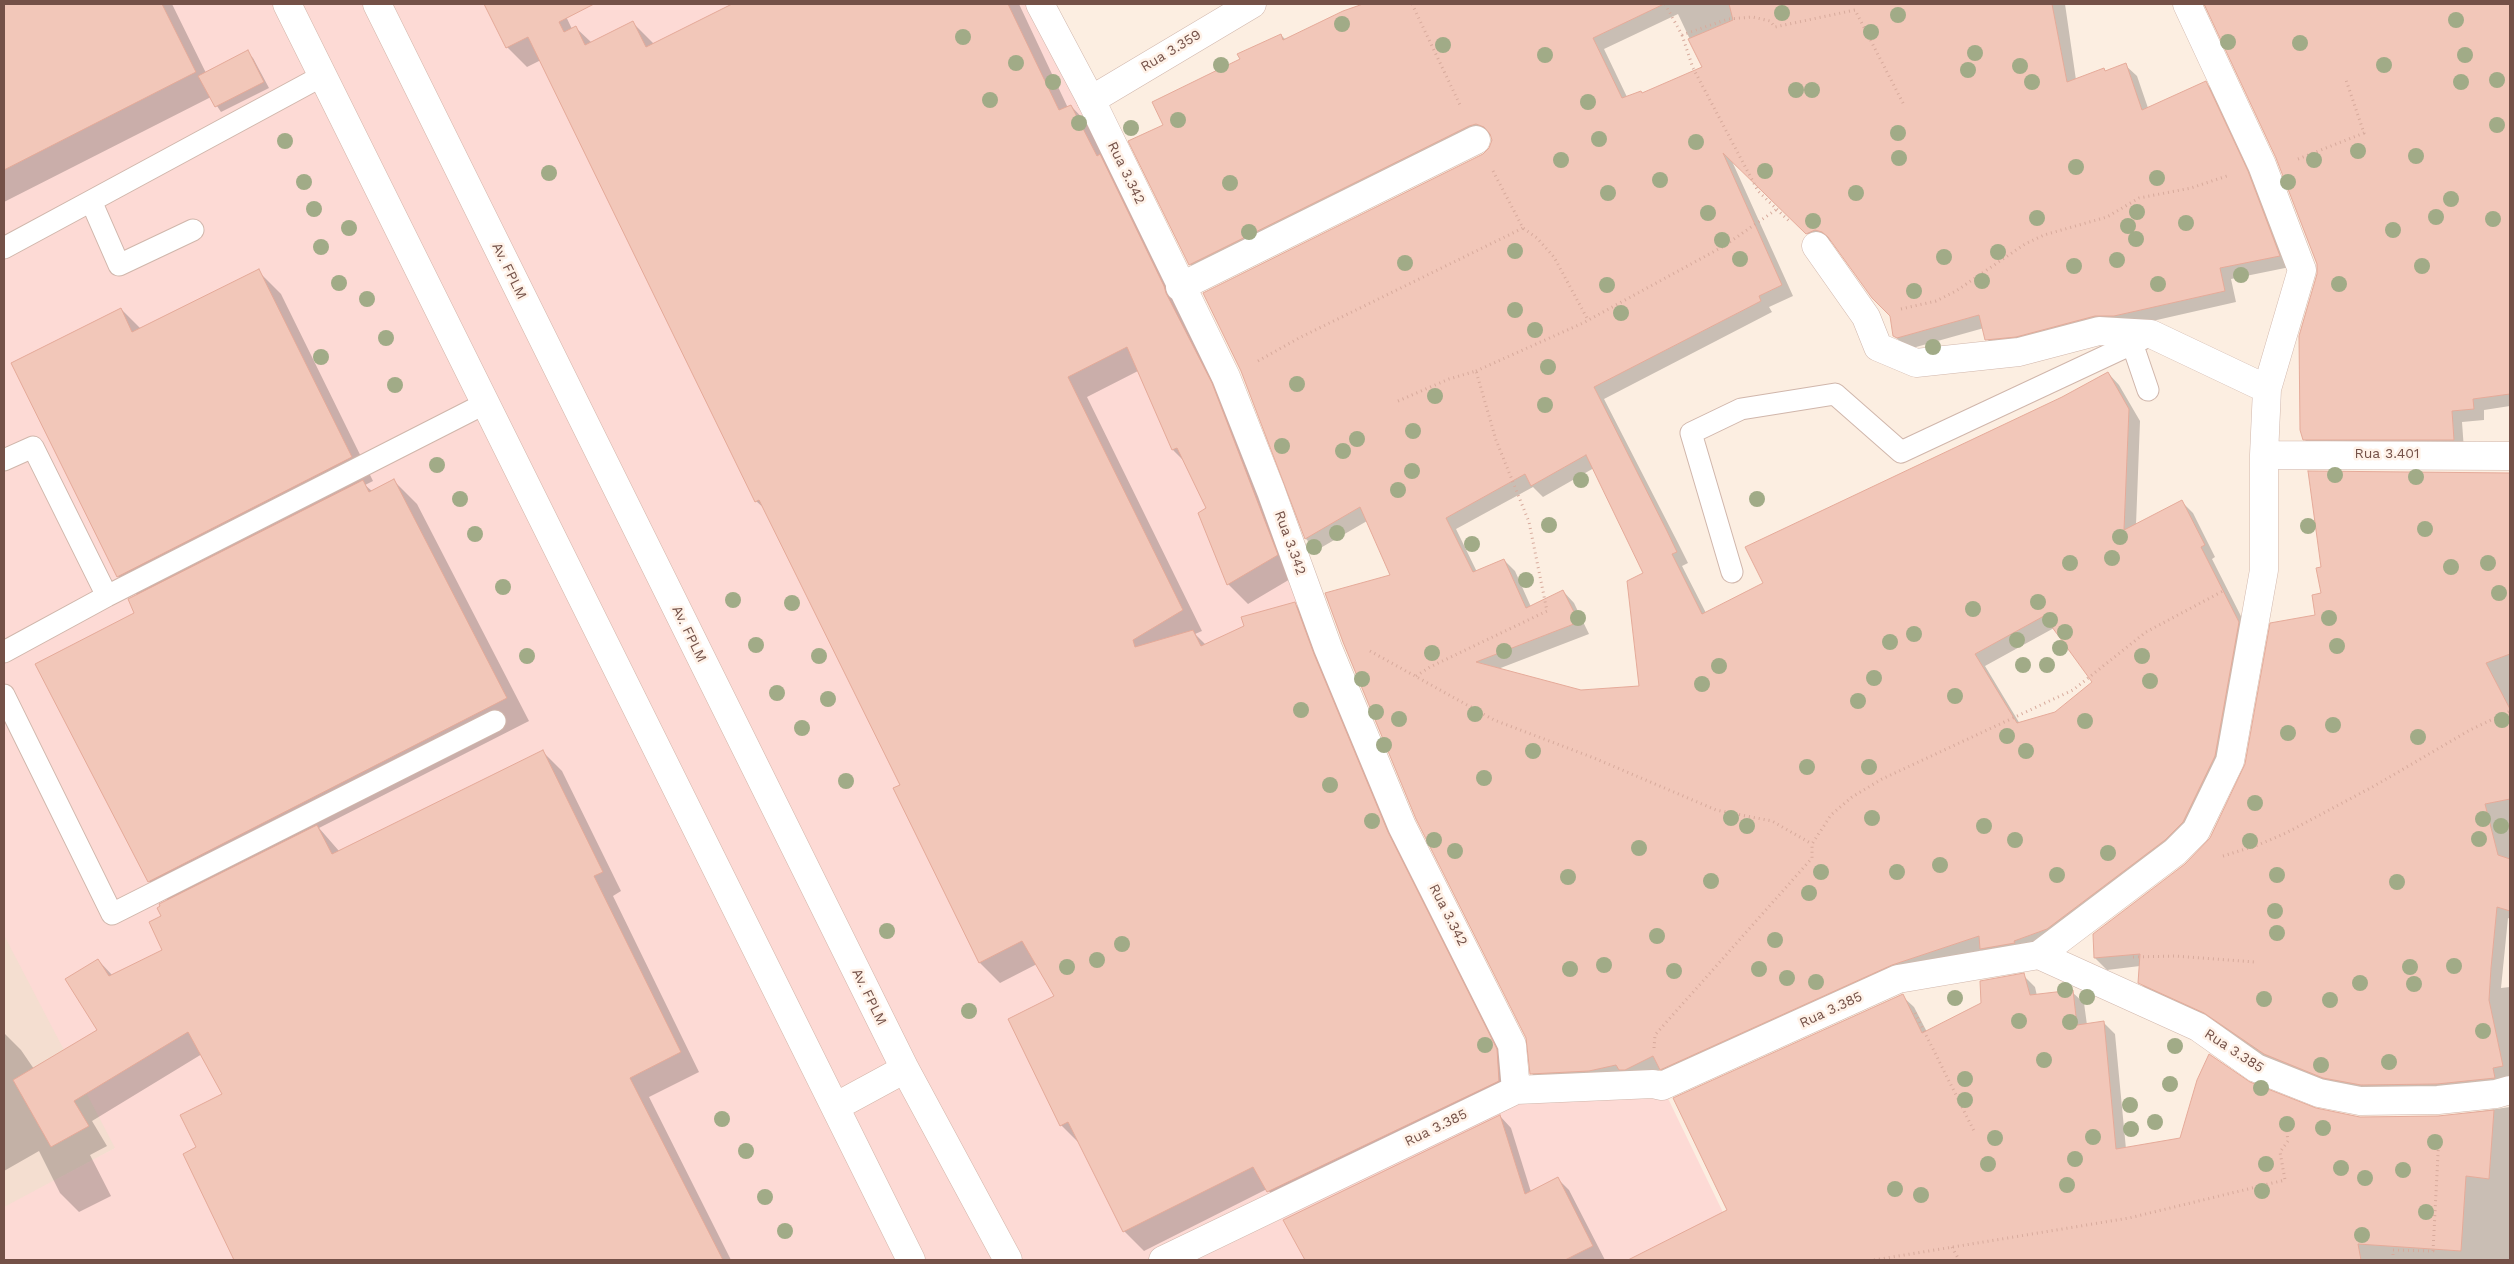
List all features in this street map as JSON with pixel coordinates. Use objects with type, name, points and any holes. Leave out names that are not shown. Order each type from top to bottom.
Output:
[{"type":"street","points":[[286,4],[486,402],[911,1260]]},
{"type":"street","name":"Av. FPLM","points":[[377,4],[905,1069],[1008,1260]]},
{"type":"street","name":"Rua 3.342","points":[[1040,4],[1091,100],[1180,287],[1226,377],[1271,491],[1328,648],[1402,826],[1512,1044],[1516,1090]]},
{"type":"street","points":[[2039,955],[2176,852],[2196,831],[2230,761],[2264,570],[2264,455],[2267,388],[2302,270],[2263,168],[2187,4]]},
{"type":"street","name":"Rua 3.359","points":[[1091,100],[1236,7]]},
{"type":"street","points":[[1180,287],[1476,140]]},
{"type":"street","points":[[1816,246],[1866,316],[1878,347],[1916,362],[2019,352],[2099,331],[2142,339],[2267,388]]},
{"type":"street","name":"Rua 3.401","points":[[2264,455],[2510,456]]},
{"type":"street","name":"Rua 3.385","points":[[1163,1260],[1516,1090],[1653,1084],[1662,1086],[1898,979],[2039,955],[2198,1028],[2256,1068],[2319,1093],[2360,1101],[2438,1100],[2510,1090]]},
{"type":"street","points":[[835,1107],[905,1069]]},
{"type":"lane","points":[[4,248],[322,76]]},
{"type":"lane","points":[[91,201],[119,265],[193,230]]},
{"type":"lane","points":[[1732,572],[1691,433],[1741,409],[1835,394],[1901,452],[2142,339],[2148,390]]},
{"type":"lane","points":[[4,652],[107,596],[486,402]]},
{"type":"lane","points":[[4,460],[33,447],[107,596]]},
{"type":"lane","points":[[4,695],[112,914],[495,721]]},
{"type":"path","points":[[1665,4],[1682,35],[1693,68],[1758,191],[1816,246]]},
{"type":"path","points":[[1682,35],[1728,19],[1754,17],[1770,21],[1775,27],[1855,10],[1904,106]]},
{"type":"path","points":[[1866,316],[1936,301],[1956,291],[2025,244],[2075,225],[2107,217],[2139,198],[2191,188],[2263,168],[2364,133],[2346,80]]},
{"type":"path","points":[[1398,401],[1449,379],[1476,371],[1583,323],[1724,246],[1777,209]]},
{"type":"path","points":[[1226,377],[1307,334],[1523,228]]},
{"type":"path","points":[[1416,676],[1430,666],[1548,611],[1529,522],[1496,440],[1476,371]]},
{"type":"path","points":[[1653,1084],[1655,1035],[1812,858],[1812,844],[1831,815],[1852,797],[1882,779],[2073,690],[2146,632],[2264,570]]},
{"type":"path","points":[[1328,648],[1352,658],[1368,650],[1494,720],[1594,758],[1716,810],[1772,821],[1812,844]]},
{"type":"path","points":[[2176,852],[2204,858],[2228,856],[2258,846],[2376,785],[2470,730],[2510,711]]},
{"type":"path","points":[[2100,983],[2122,974],[2129,957],[2175,956],[2255,962]]},
{"type":"path","points":[[1898,979],[1974,1130]]},
{"type":"path","points":[[1874,1260],[2129,1218],[2285,1180],[2280,1152],[2288,1141],[2283,1095],[2287,1080]]},
{"type":"path","points":[[2393,1260],[2393,1250],[2433,1251],[2439,1136],[2438,1100]]},
{"type":"path","points":[[1952,1247],[1959,1260]]},
{"type":"shaded area","points":[[4,4],[1040,4],[1180,287],[1516,1089],[1662,1086],[1746,1260],[4,1260],[4,1207],[115,1148],[4,935]]},
{"type":"shaded area","points":[[4,910],[125,1143],[4,1208]]},
{"type":"building","points":[[4,4],[162,4],[196,72],[4,170]]},
{"type":"building","points":[[484,4],[594,4],[559,22],[564,32],[576,26],[585,45],[633,21],[646,47],[732,4],[1008,4],[1059,110],[1071,105],[1097,156],[1100,154],[1166,293],[1212,383],[1278,555],[1227,585],[1198,513],[1206,508],[1177,448],[1172,450],[1127,347],[1068,377],[1183,610],[1133,640],[1135,647],[1193,630],[1201,646],[1244,626],[1241,617],[1295,602],[1314,654],[1388,832],[1497,1049],[1499,1081],[1267,1192],[1253,1167],[1123,1232],[1068,1122],[1060,1126],[1008,1019],[1054,996],[1022,941],[979,963],[893,788],[900,785],[759,500],[755,502],[528,37],[506,48]]},
{"type":"building","points":[[1363,4],[1664,4],[1593,38],[1622,98],[1641,91],[1642,93],[1702,67],[1688,39],[1733,20],[1729,4],[2052,4],[2067,82],[2104,68],[2105,71],[2126,63],[2142,110],[2206,81],[2248,171],[2280,256],[2220,268],[2225,291],[2114,316],[2095,316],[2016,337],[1985,340],[1979,315],[1897,338],[1893,336],[1890,316],[1872,298],[1828,237],[1822,232],[1815,230],[1806,234],[1723,153],[1782,285],[1759,296],[1761,301],[1594,387],[1677,552],[1672,554],[1702,614],[1763,583],[1745,547],[2062,397],[2108,372],[2129,409],[2124,530],[2182,500],[2205,545],[2201,547],[2239,622],[2215,756],[2183,822],[2165,840],[2047,929],[2014,941],[2015,943],[1980,949],[1979,936],[1892,965],[1660,1070],[1653,1056],[1625,1070],[1619,1070],[1616,1065],[1589,1071],[1530,1074],[1526,1038],[1416,819],[1343,642],[1325,593],[1390,575],[1360,507],[1305,539],[1241,371],[1203,293],[1483,154],[1489,148],[1492,140],[1490,134],[1484,127],[1476,124],[1469,126],[1189,265],[1128,141],[1163,125],[1152,102],[1240,59],[1237,54],[1281,34],[1283,40],[1343,11]],"holes":[[[1586,455],[1643,573],[1627,581],[1639,686],[1581,690],[1476,662],[1579,622],[1563,590],[1526,608],[1504,559],[1473,572],[1446,518],[1525,474],[1531,486]],[[2044,616],[2092,682],[2055,712],[2017,723],[1975,654]]]},
{"type":"building","points":[[2204,4],[2510,4],[2510,394],[2473,399],[2474,409],[2452,411],[2454,440],[2303,440],[2300,430],[2299,336],[2317,274],[2317,264],[2276,158]]},
{"type":"building","points":[[248,50],[264,82],[215,107],[198,76]]},
{"type":"building","points":[[259,269],[352,457],[117,577],[11,363],[121,308],[132,332]]},
{"type":"building","points":[[2308,471],[2510,473],[2510,654],[2486,663],[2510,709],[2510,799],[2485,804],[2498,855],[2510,859],[2510,911],[2497,907],[2491,968],[2489,1000],[2503,1066],[2493,1068],[2495,1078],[2437,1084],[2361,1085],[2323,1078],[2264,1054],[2204,1013],[2138,983],[2140,954],[2094,958],[2093,934],[2185,864],[2210,838],[2245,764],[2270,623],[2315,615],[2312,595],[2321,593],[2316,568],[2321,567]]},
{"type":"building","points":[[394,479],[507,698],[148,882],[35,664],[134,613],[128,599],[363,480],[369,492]]},
{"type":"building","points":[[543,750],[603,872],[594,876],[681,1052],[630,1078],[723,1260],[234,1260],[183,1154],[196,1147],[180,1115],[222,1094],[188,1032],[74,1101],[89,1126],[51,1147],[13,1080],[97,1030],[65,979],[98,959],[109,976],[162,950],[149,922],[161,916],[157,908],[160,906],[159,904],[317,825],[332,854]]},
{"type":"building","points":[[2024,973],[2030,995],[2073,990],[2077,1025],[2104,1021],[2116,1149],[2180,1138],[2197,1080],[2209,1054],[2250,1082],[2316,1108],[2360,1117],[2438,1116],[2494,1110],[2489,1179],[2466,1176],[2461,1251],[2358,1244],[2361,1260],[1628,1260],[1727,1210],[1673,1098],[1903,994],[1922,1033],[1981,1003],[1980,981]]},
{"type":"building","points":[[1500,1115],[1525,1194],[1558,1177],[1593,1246],[1565,1260],[1305,1260],[1283,1220]]}]
